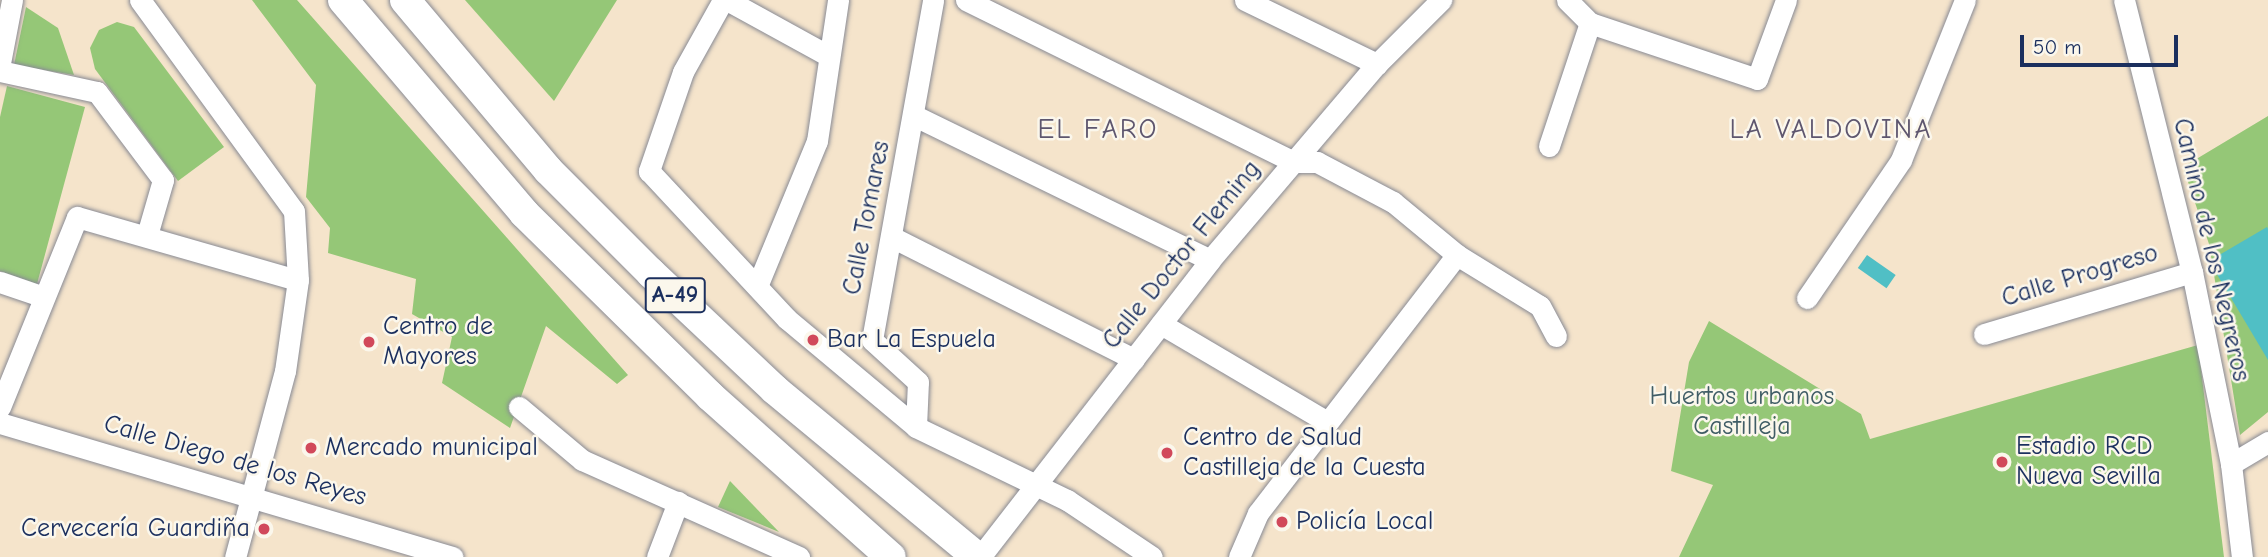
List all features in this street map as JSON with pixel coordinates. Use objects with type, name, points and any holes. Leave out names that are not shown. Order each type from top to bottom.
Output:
[{"type":"highway","name":"A-49","points":[[343,0],[524,213],[710,396],[891,557]]},
{"type":"highway","name":"A-49","points":[[405,0],[548,170],[651,273],[774,389],[979,557]]},
{"type":"street","points":[[0,63],[12,0]]},
{"type":"street","points":[[140,0],[293,211],[297,280],[285,371],[249,492],[235,557]]},
{"type":"street","points":[[829,56],[725,0],[683,72],[649,171],[758,284],[787,319],[916,428],[1036,485],[1152,557]]},
{"type":"street","points":[[758,284],[817,141],[838,0]]},
{"type":"street","name":"Calle Tomares","points":[[916,428],[918,382],[872,340],[915,116],[933,0]]},
{"type":"street","points":[[966,0],[1294,162],[1317,162],[1393,202],[1457,256],[1540,306],[1556,336]]},
{"type":"street","points":[[1245,0],[1377,64]]},
{"type":"street","name":"Calle Doctor Fleming","points":[[979,557],[1020,508],[1210,260],[1377,64],[1441,0]]},
{"type":"street","points":[[1567,0],[1590,23],[1757,79],[1786,0]]},
{"type":"street","points":[[1807,298],[1901,160],[1965,0]]},
{"type":"street","name":"Camino de los Negreros","points":[[2124,0],[2192,272],[2231,464],[2242,557]]},
{"type":"street","points":[[1549,146],[1590,23]]},
{"type":"street","points":[[0,71],[97,92],[163,180],[147,235]]},
{"type":"street","points":[[915,116],[1210,260]]},
{"type":"street","points":[[0,407],[77,218],[147,235],[297,280]]},
{"type":"street","points":[[892,237],[1134,359]]},
{"type":"street","points":[[1239,557],[1258,513],[1326,421],[1457,256]]},
{"type":"street","name":"Calle Progreso","points":[[1984,334],[2192,272]]},
{"type":"street","points":[[0,282],[44,298]]},
{"type":"street","points":[[1161,324],[1326,421]]},
{"type":"street","points":[[519,407],[582,460],[799,557]]},
{"type":"street","name":"Calle Diego de los Reyes","points":[[0,423],[249,492],[428,552],[453,557]]},
{"type":"street","points":[[2231,464],[2268,442]]},
{"type":"street","points":[[657,557],[678,502]]},
{"type":"green space","points":[[252,0],[297,0],[628,375],[617,384],[546,326],[510,428],[442,383],[452,337],[412,314],[416,279],[328,253],[330,228],[306,197],[316,85]]},
{"type":"green space","points":[[465,0],[617,0],[554,101]]},
{"type":"green space","points":[[26,7],[58,28],[74,75],[14,65]]},
{"type":"green space","points":[[117,22],[134,27],[224,147],[178,181],[95,69],[90,48],[99,30]]},
{"type":"green space","points":[[7,86],[85,107],[37,284],[0,271],[0,117]]},
{"type":"green space","points":[[2268,116],[2268,412],[2240,435],[2209,244],[2183,167]]},
{"type":"green space","name":"Estadio RCD Nueva Sevilla","points":[[1709,321],[1861,414],[1870,439],[2198,345],[2224,557],[1679,557],[1713,485],[1671,471],[1689,362]]},
{"type":"green space","points":[[730,481],[779,532],[718,507]]},
{"type":"water","points":[[2267,227],[2268,229],[2268,360],[2209,261]]},
{"type":"water","points":[[1867,255],[1896,275],[1886,288],[1858,268]]},
{"type":"place","name":"Bar La Espuela","points":[[813,340]]},
{"type":"place","name":"Centro de Mayores","points":[[369,342]]},
{"type":"place","name":"Mercado municipal","points":[[311,448]]},
{"type":"place","name":"Centro de Salud Castilleja de la Cuesta","points":[[1167,453]]},
{"type":"place","name":"Estadio RCD Nueva Sevilla","points":[[2002,462]]},
{"type":"place","name":"Policía Local","points":[[1282,522]]},
{"type":"place","name":"Cervecería Guardiña","points":[[264,529]]},
{"type":"district","name":"EL FARO","points":[[1098,129]]},
{"type":"district","name":"LA VALDOVINA","points":[[1831,129]]},
{"type":"park label","name":"Huertos urbanos Castilleja","points":[[1742,412]]}]
